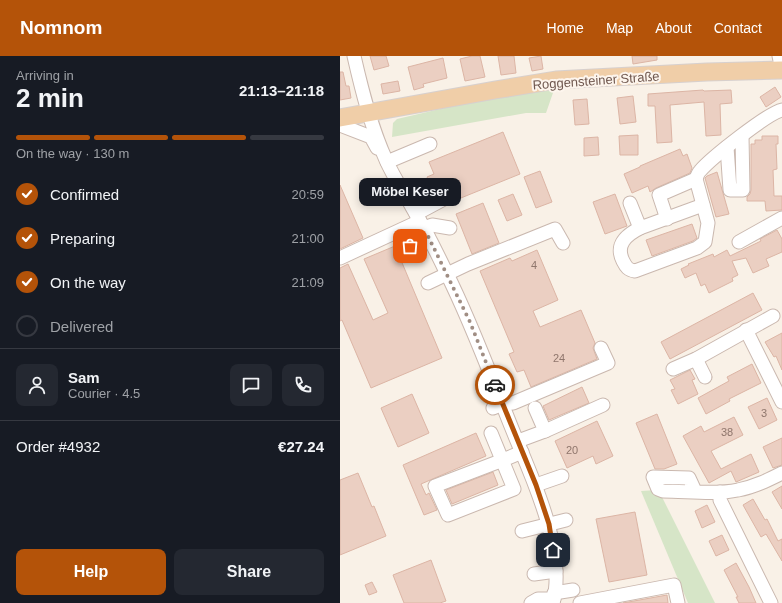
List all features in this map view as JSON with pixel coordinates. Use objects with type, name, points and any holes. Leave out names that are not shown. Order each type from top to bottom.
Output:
[{"type":"main road","name":"Roggensteiner Straße","points":[[340,118],[556,80],[707,72],[782,70]]},
{"type":"street","points":[[354,56],[369,113],[386,160],[422,225],[470,322],[498,406],[520,446],[536,485],[549,524],[556,571],[554,598]]},
{"type":"street","points":[[779,56],[782,70]]},
{"type":"street","points":[[703,205],[631,232],[622,243],[620,250],[621,257],[628,270],[635,271],[697,248],[705,242],[708,223],[696,179],[699,172],[727,147],[760,123],[782,110]]},
{"type":"street","points":[[340,125],[371,137],[378,151],[386,160]]},
{"type":"street","points":[[727,147],[730,190],[743,190],[742,136]]},
{"type":"street","points":[[386,160],[414,154],[430,144]]},
{"type":"street","points":[[666,219],[659,194],[696,179]]},
{"type":"street","points":[[410,246],[422,225],[444,199]]},
{"type":"street","points":[[630,203],[640,228]]},
{"type":"street","points":[[739,242],[782,218]]},
{"type":"street","points":[[340,258],[422,225],[450,228]]},
{"type":"street","points":[[428,283],[468,264],[555,229],[563,243]]},
{"type":"street","points":[[673,369],[696,359],[773,316]]},
{"type":"street","points":[[746,330],[782,402]]},
{"type":"street","points":[[498,406],[513,403],[608,363],[601,348]]},
{"type":"street","points":[[696,359],[705,377]]},
{"type":"street","points":[[492,432],[503,460],[514,489],[448,515],[435,486],[503,460],[520,446],[545,431],[603,406]]},
{"type":"street","points":[[535,408],[545,431]]},
{"type":"street","points":[[695,491],[720,492],[738,490],[758,484],[782,473]]},
{"type":"street","points":[[536,485],[562,476]]},
{"type":"street","points":[[720,492],[720,500],[771,603]]},
{"type":"street","points":[[522,530],[566,520]]},
{"type":"street","points":[[534,574],[556,571]]},
{"type":"street","points":[[580,603],[674,585],[678,603]]},
{"type":"street","points":[[531,603],[538,599],[554,598],[573,590]]},
{"type":"green space","points":[[555,87],[546,113],[526,113],[392,137],[393,123],[397,119],[509,93]]},
{"type":"green space","points":[[641,491],[659,491],[715,603],[688,603]]},
{"type":"building","points":[[370,56],[386,56],[389,66],[374,70]]},
{"type":"building","points":[[480,56],[485,77],[465,81],[460,59]]},
{"type":"building","points":[[498,56],[514,56],[516,73],[501,75]]},
{"type":"building","points":[[541,56],[543,69],[532,71],[529,58]]},
{"type":"building","points":[[632,56],[657,56],[657,60],[633,64]]},
{"type":"building","points":[[443,58],[447,78],[423,84],[424,87],[414,90],[408,67]]},
{"type":"building","points":[[340,72],[343,72],[346,86],[349,86],[351,98],[340,100]]},
{"type":"building","points":[[398,81],[400,91],[383,94],[381,84]]},
{"type":"building","points":[[775,87],[781,97],[766,107],[760,97]]},
{"type":"building","points":[[703,90],[731,90],[732,103],[720,104],[721,135],[706,136],[704,102],[670,105],[672,142],[657,143],[655,106],[648,106],[648,94]]},
{"type":"building","points":[[633,96],[636,122],[620,124],[617,98]]},
{"type":"building","points":[[587,99],[589,124],[575,125],[573,100]]},
{"type":"building","points":[[503,132],[520,174],[451,202],[451,196],[448,192],[444,191],[435,195],[427,177],[434,174],[429,162]]},
{"type":"building","points":[[638,135],[638,155],[620,155],[619,136]]},
{"type":"building","points":[[762,136],[778,136],[778,144],[776,144],[777,169],[773,170],[774,196],[782,196],[782,210],[766,211],[765,201],[747,201],[747,197],[751,190],[751,144],[755,144],[755,140],[762,140]]},
{"type":"building","points":[[598,137],[599,155],[584,156],[584,138]]},
{"type":"building","points":[[680,149],[683,156],[687,154],[692,168],[690,173],[650,192],[648,186],[632,193],[624,174]]},
{"type":"building","points":[[540,171],[552,202],[536,208],[524,177]]},
{"type":"building","points":[[717,172],[729,214],[716,217],[705,178]]},
{"type":"building","points":[[340,185],[363,238],[340,249]]},
{"type":"building","points":[[513,194],[522,215],[507,221],[498,200]]},
{"type":"building","points":[[615,194],[627,226],[605,234],[593,202]]},
{"type":"building","points":[[483,203],[499,243],[472,254],[456,214]]},
{"type":"building","points":[[692,224],[697,238],[693,241],[652,256],[646,240]]},
{"type":"building","points":[[777,230],[782,239],[782,252],[766,259],[769,266],[753,273],[746,258],[732,261],[738,275],[732,278],[733,281],[709,293],[705,284],[701,286],[696,273],[685,278],[681,269],[689,265],[688,264],[713,254],[714,257],[727,250],[730,256],[761,241],[760,239]]},
{"type":"building","points":[[395,246],[442,358],[371,388],[342,320],[340,321],[340,268],[348,264],[373,320],[388,313],[364,259]]},
{"type":"building","points":[[537,250],[558,300],[533,311],[540,327],[581,310],[595,343],[593,348],[597,359],[531,387],[524,370],[517,372],[509,354],[514,352],[480,271],[510,258],[512,261]]},
{"type":"building","points":[[753,293],[762,310],[670,359],[661,342]]},
{"type":"building","points":[[782,333],[782,370],[776,356],[774,357],[765,342]]},
{"type":"building","points":[[752,364],[761,383],[729,399],[730,401],[706,414],[698,398],[729,381],[727,377]]},
{"type":"building","points":[[690,370],[695,379],[692,380],[698,394],[678,404],[671,390],[675,389],[670,380]]},
{"type":"building","points":[[582,387],[589,403],[549,420],[543,406]]},
{"type":"building","points":[[412,394],[429,433],[398,447],[381,408]]},
{"type":"building","points":[[767,398],[777,420],[759,429],[748,407]]},
{"type":"building","points":[[657,414],[677,464],[664,469],[655,469],[636,423]]},
{"type":"building","points":[[734,417],[743,435],[711,451],[721,469],[751,454],[759,472],[736,482],[731,471],[709,483],[683,436],[701,426],[704,432]]},
{"type":"building","points":[[597,421],[613,456],[596,464],[593,456],[567,468],[555,441]]},
{"type":"building","points":[[476,433],[486,456],[421,484],[426,495],[429,493],[437,510],[424,515],[403,465]]},
{"type":"building","points":[[782,438],[782,465],[773,468],[763,447]]},
{"type":"building","points":[[493,472],[498,485],[452,504],[446,490]]},
{"type":"building","points":[[358,473],[372,507],[374,506],[386,536],[340,555],[340,480]]},
{"type":"building","points":[[782,486],[782,509],[772,492]]},
{"type":"building","points":[[753,499],[765,520],[767,519],[778,541],[782,539],[782,561],[766,534],[761,537],[743,505]]},
{"type":"building","points":[[707,505],[715,522],[702,528],[695,511]]},
{"type":"building","points":[[635,512],[647,575],[609,582],[596,519]]},
{"type":"building","points":[[722,535],[729,550],[716,556],[709,541]]},
{"type":"building","points":[[431,560],[446,601],[440,603],[404,603],[393,575]]},
{"type":"building","points":[[736,563],[756,603],[739,603],[736,597],[738,597],[724,570]]},
{"type":"building","points":[[372,582],[377,592],[369,595],[365,585]]},
{"type":"building","points":[[667,595],[668,603],[623,603]]},
{"type":"way so far","points":[[410,246],[428,236],[470,322],[495,385]]},
{"type":"place","name":"Möbel Keser","points":[[410,246]]},
{"type":"route","points":[[495,385],[536,485],[549,524],[553,550]]}]
